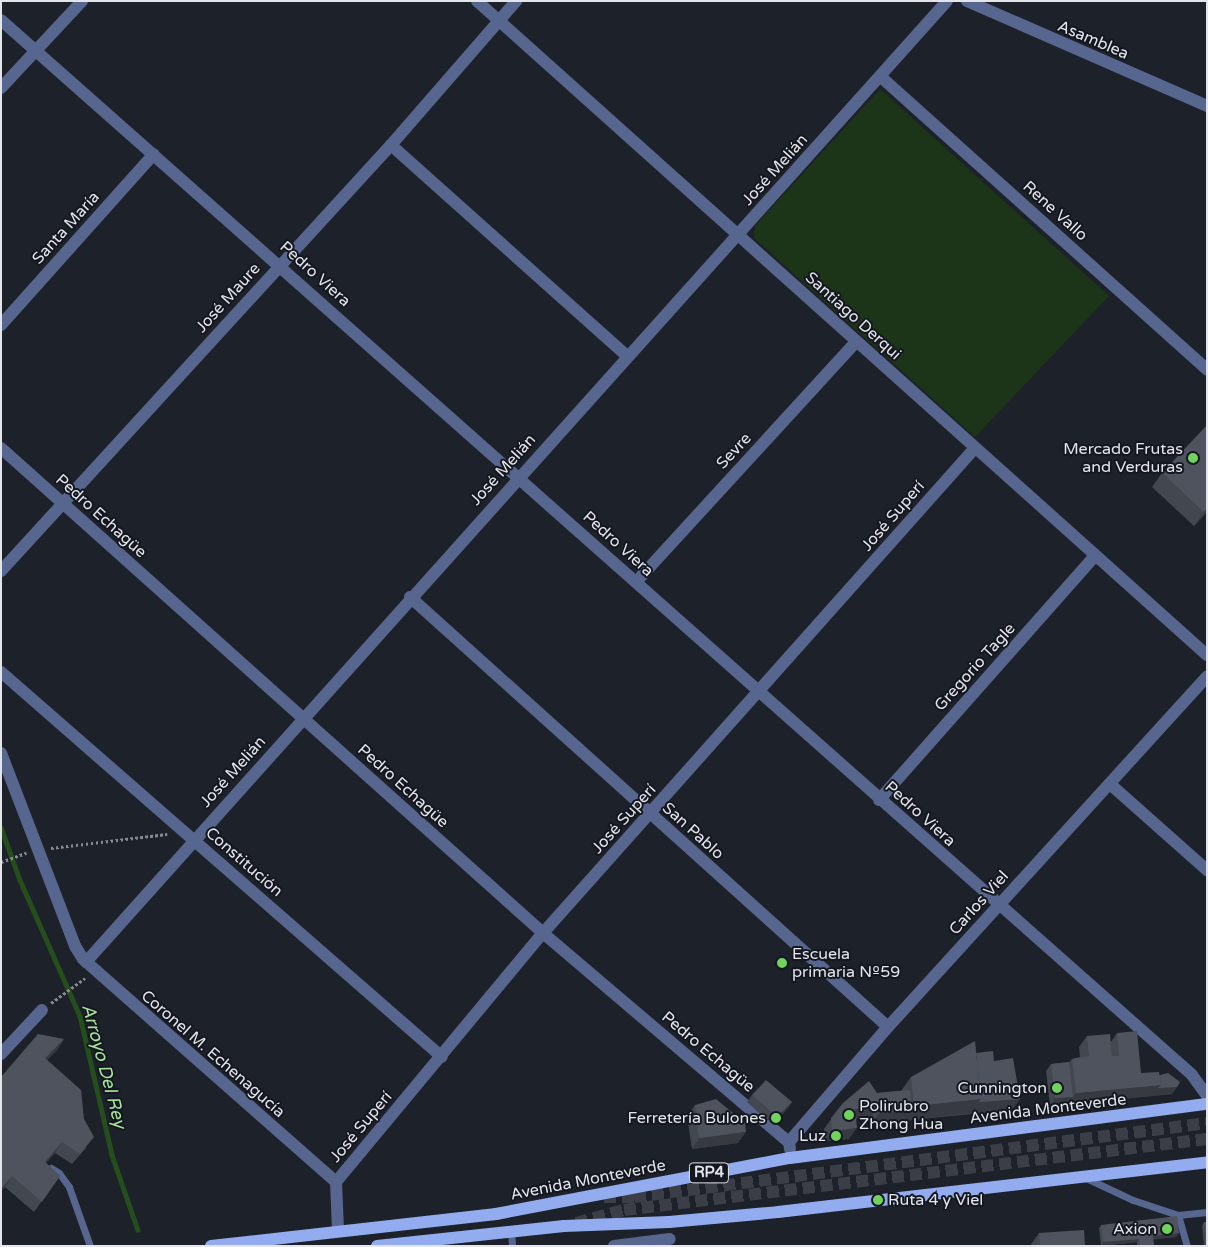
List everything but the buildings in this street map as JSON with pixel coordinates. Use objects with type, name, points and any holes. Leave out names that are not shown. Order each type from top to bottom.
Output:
[{"type":"main road","name":"Avenida Monteverde","points":[[211,1246],[338,1230],[496,1214],[790,1158],[1207,1104]]},
{"type":"main road","points":[[377,1246],[511,1231],[669,1222],[1086,1178],[1207,1162]]},
{"type":"street","points":[[1,88],[82,1]]},
{"type":"street","name":"Santiago Derqui","points":[[477,1],[1207,655]]},
{"type":"street","name":"José Maure","points":[[1,571],[391,145],[516,1]]},
{"type":"street","name":"José Melián","points":[[86,962],[190,836],[303,718],[627,356],[881,77],[947,1]]},
{"type":"street","name":"Asamblea","points":[[967,1],[1207,106]]},
{"type":"street","name":"Pedro Viera","points":[[1,20],[280,265],[879,800],[1192,1075],[1207,1096]]},
{"type":"street","name":"Rene Vallo","points":[[881,77],[1207,370]]},
{"type":"street","points":[[391,145],[627,356]]},
{"type":"street","name":"Santa María","points":[[1,325],[154,154]]},
{"type":"street","name":"Sevre","points":[[636,582],[856,342]]},
{"type":"street","name":"Pedro Echagüe","points":[[1,448],[543,933],[789,1142]]},
{"type":"street","name":"José Superí","points":[[338,1230],[336,1182],[442,1057],[543,933],[651,815],[975,448]]},
{"type":"street","name":"Gregorio Tagle","points":[[879,800],[1096,556]]},
{"type":"street","name":"San Pablo","points":[[410,597],[888,1028]]},
{"type":"street","name":"Constitución","points":[[1,672],[442,1057]]},
{"type":"street","name":"Carlos Viel","points":[[789,1142],[888,1028],[1207,677]]},
{"type":"street","name":"Coronel M. Echenagucía","points":[[1,754],[75,946],[86,962],[336,1182]]},
{"type":"street","points":[[1110,784],[1207,870]]},
{"type":"street","points":[[1,1054],[42,1010]]},
{"type":"street","points":[[789,1142],[790,1158]]},
{"type":"street","points":[[614,1246],[670,1242],[669,1222]]},
{"type":"lane","points":[[51,1168],[59,1173],[69,1187],[90,1246]]},
{"type":"lane","points":[[1086,1178],[1133,1200],[1178,1215],[1207,1212]]},
{"type":"lane","points":[[1178,1215],[1187,1246]]},
{"type":"lane","points":[[511,1231],[512,1246]]},
{"type":"path","points":[[2,861],[39,850],[112,838],[190,836]]},
{"type":"path","points":[[61,995],[76,984]]},
{"type":"green space","points":[[880,89],[1109,296],[975,437],[754,238],[755,226]]},
{"type":"waterway","name":"Arroyo Del Rey","points":[[1,827],[20,880],[80,1016],[112,1155],[138,1230]]},
{"type":"tunnel","points":[[604,1197],[634,1197],[1207,1123]]},
{"type":"tunnel","points":[[576,1223],[624,1210],[1207,1139]]},
{"type":"place","name":"Mercado Frutas and Verduras","points":[[1193,458]]},
{"type":"place","name":"Escuela primaria Nº59","points":[[782,963]]},
{"type":"place","name":"Cunnington","points":[[1057,1088]]},
{"type":"place","name":"Polirubro Zhong Hua","points":[[849,1115]]},
{"type":"place","name":"Ferretería Bulones","points":[[776,1118]]},
{"type":"place","name":"Luz","points":[[836,1136]]},
{"type":"place","name":"Ruta 4 y Viel","points":[[878,1200]]},
{"type":"place","name":"Axion","points":[[1167,1229]]}]
